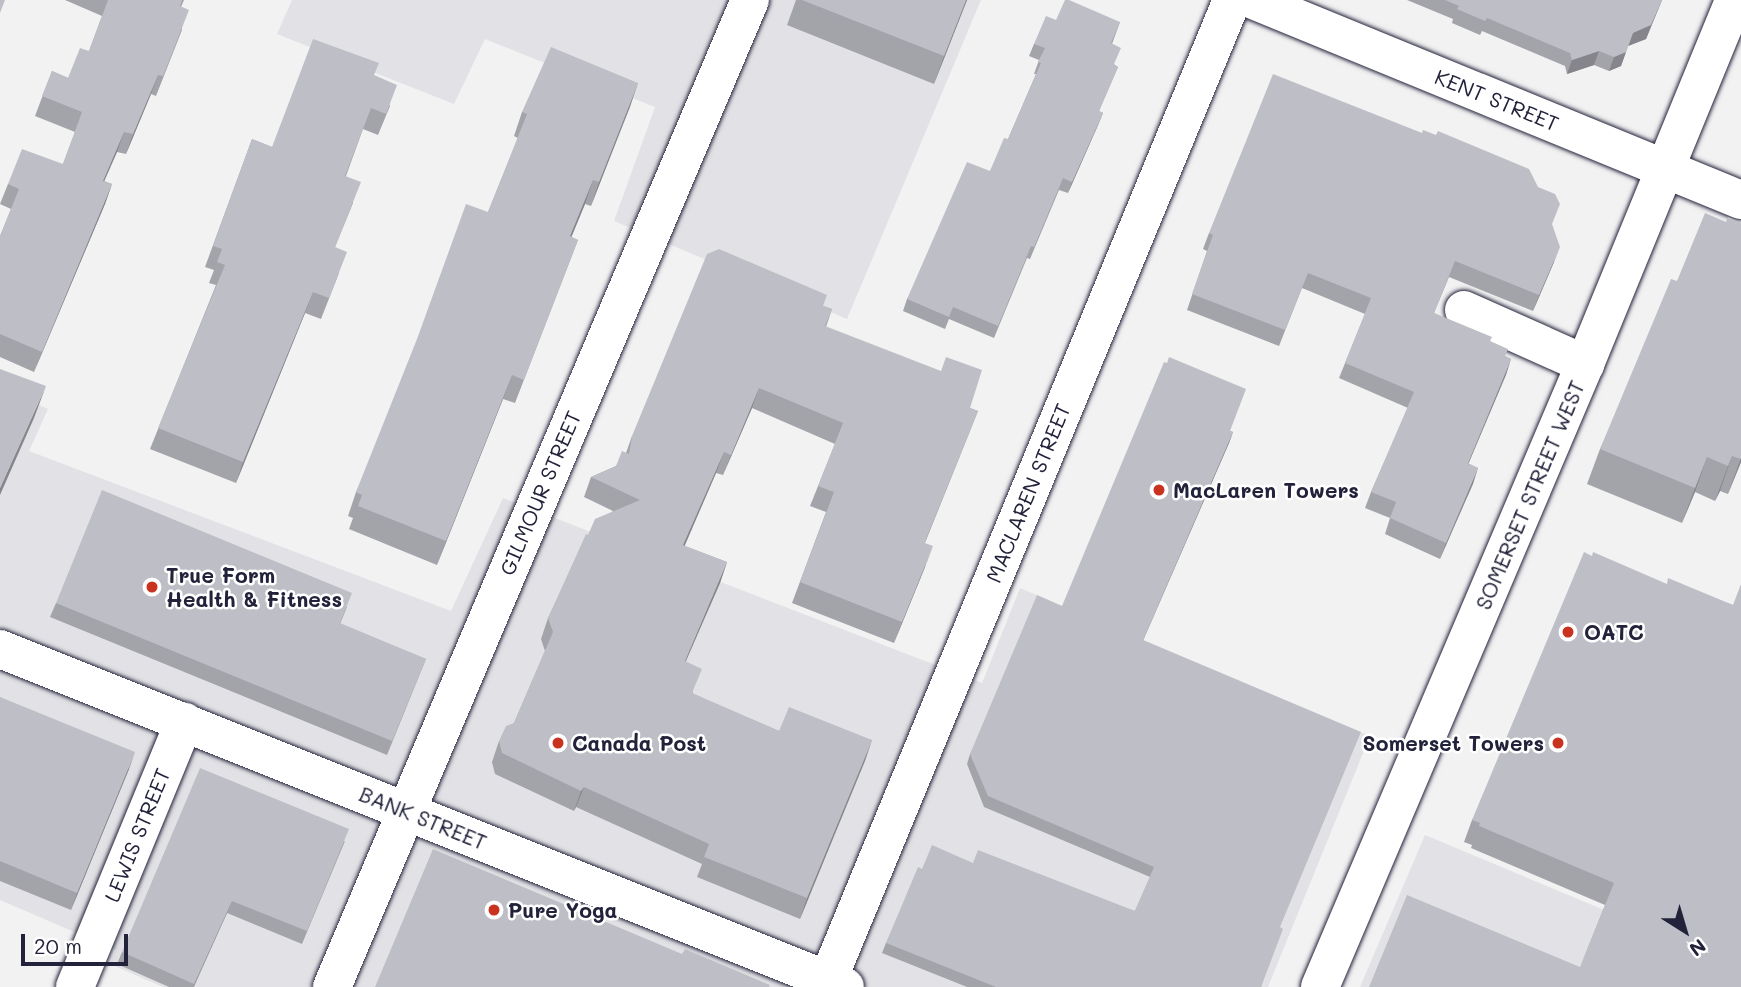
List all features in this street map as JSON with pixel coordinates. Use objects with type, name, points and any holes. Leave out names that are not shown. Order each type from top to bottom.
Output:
[{"type":"street","name":"GILMOUR STREET","points":[[332,987],[750,0]]},
{"type":"street","name":"MACLAREN STREET","points":[[833,985],[1232,0]]},
{"type":"street","name":"KENT STREET","points":[[1254,0],[1741,200]]},
{"type":"street","name":"SOMERSET STREET WEST","points":[[1320,987],[1585,364],[1734,0]]},
{"type":"street","points":[[1464,310],[1585,364]]},
{"type":"street","name":"BANK STREET","points":[[0,649],[406,809],[833,985]]},
{"type":"street","name":"LEWIS STREET","points":[[75,987],[184,722]]},
{"type":"shaded area","points":[[292,0],[981,0],[847,319],[614,221],[655,107],[485,39],[454,104],[277,34]]},
{"type":"shaded area","points":[[0,388],[48,409],[29,451],[451,611],[503,498],[982,683],[1020,588],[1370,736],[1268,987],[163,987],[110,964],[116,950],[0,900]]},
{"type":"shaded area","points":[[1425,835],[1609,912],[1741,987],[1360,987]]},
{"type":"building","points":[[0,0],[5,0],[0,13]]},
{"type":"building","points":[[108,0],[182,0],[180,6],[189,10],[163,76],[158,75],[133,134],[124,132],[103,181],[112,184],[42,352],[0,334],[0,236],[19,189],[8,184],[22,149],[63,164],[82,112],[42,96],[52,71],[68,78],[80,48],[89,51]]},
{"type":"building","points":[[802,0],[966,0],[944,56]]},
{"type":"building","points":[[1065,0],[1120,22],[1111,43],[1121,48],[1114,64],[1118,67],[1099,111],[1103,113],[1072,182],[1063,178],[998,326],[953,307],[949,317],[907,299],[967,162],[990,171],[1004,138],[1008,139],[1041,63],[1038,62],[1045,48],[1034,44],[1046,16],[1056,20]]},
{"type":"building","points":[[1445,0],[1662,0],[1651,25],[1633,33],[1626,52],[1614,57],[1599,51],[1572,60],[1570,53],[1487,18],[1485,21],[1457,9],[1459,6]]},
{"type":"building","points":[[313,39],[379,63],[374,75],[397,85],[386,114],[371,108],[345,176],[361,182],[335,247],[347,252],[329,298],[313,292],[243,462],[158,428],[225,265],[217,262],[222,249],[213,246],[252,139],[272,147]]},
{"type":"building","points":[[551,47],[638,83],[599,182],[593,180],[570,236],[578,240],[524,380],[512,375],[446,541],[358,506],[362,495],[356,492],[417,339],[466,204],[488,212],[527,114],[522,112]]},
{"type":"building","points":[[1273,74],[1422,133],[1423,130],[1436,135],[1438,131],[1529,169],[1538,187],[1555,194],[1560,204],[1552,224],[1560,247],[1539,295],[1455,261],[1434,313],[1492,337],[1490,341],[1508,349],[1505,356],[1511,359],[1468,463],[1478,468],[1446,543],[1390,518],[1396,502],[1371,492],[1414,392],[1345,363],[1371,298],[1308,273],[1285,330],[1192,294],[1213,235],[1209,233]]},
{"type":"building","points":[[1705,213],[1726,222],[1728,217],[1741,223],[1741,459],[1732,456],[1728,466],[1707,457],[1695,488],[1600,449],[1671,279],[1677,281]]},
{"type":"building","points":[[719,249],[827,295],[823,306],[832,309],[825,326],[941,371],[946,357],[982,370],[970,408],[978,411],[926,539],[925,543],[933,546],[902,622],[800,582],[834,492],[818,486],[843,423],[759,388],[731,455],[724,452],[683,545],[727,562],[685,661],[702,669],[692,693],[779,731],[789,707],[872,740],[807,898],[704,857],[709,844],[584,787],[581,791],[502,753],[499,741],[506,726],[514,723],[553,632],[548,618],[586,534],[588,535],[595,519],[640,500],[591,477],[616,466],[622,451],[629,454],[632,436],[707,254]]},
{"type":"building","points":[[1169,357],[1246,389],[1230,431],[1233,432],[1143,640],[1361,732],[1280,927],[1283,929],[1261,987],[996,987],[886,943],[918,867],[922,869],[932,845],[973,863],[978,850],[1135,911],[1154,867],[988,796],[970,754],[1037,595],[1062,606],[1164,362],[1167,363]]},
{"type":"building","points":[[0,369],[46,386],[0,488]]},
{"type":"building","points":[[102,490],[352,593],[340,623],[426,659],[392,741],[56,603]]},
{"type":"building","points":[[1584,552],[1592,556],[1593,552],[1667,584],[1668,578],[1733,605],[1741,584],[1741,987],[1369,987],[1407,895],[1580,967],[1614,883],[1479,826],[1480,823],[1472,820]]},
{"type":"building","points":[[0,697],[135,752],[77,893],[0,861]]},
{"type":"building","points":[[200,768],[349,829],[307,931],[232,901],[194,984],[122,952]]},
{"type":"building","points":[[433,849],[682,954],[685,949],[770,985],[375,987]]},
{"type":"place","name":"MacLaren Towers","points":[[1159,490]]},
{"type":"place","name":"True Form Health & Fitness","points":[[152,587]]},
{"type":"place","name":"OATC","points":[[1568,632]]},
{"type":"place","name":"Canada Post","points":[[558,743]]},
{"type":"place","name":"Somerset Towers","points":[[1558,743]]},
{"type":"place","name":"Pure Yoga","points":[[494,910]]}]
